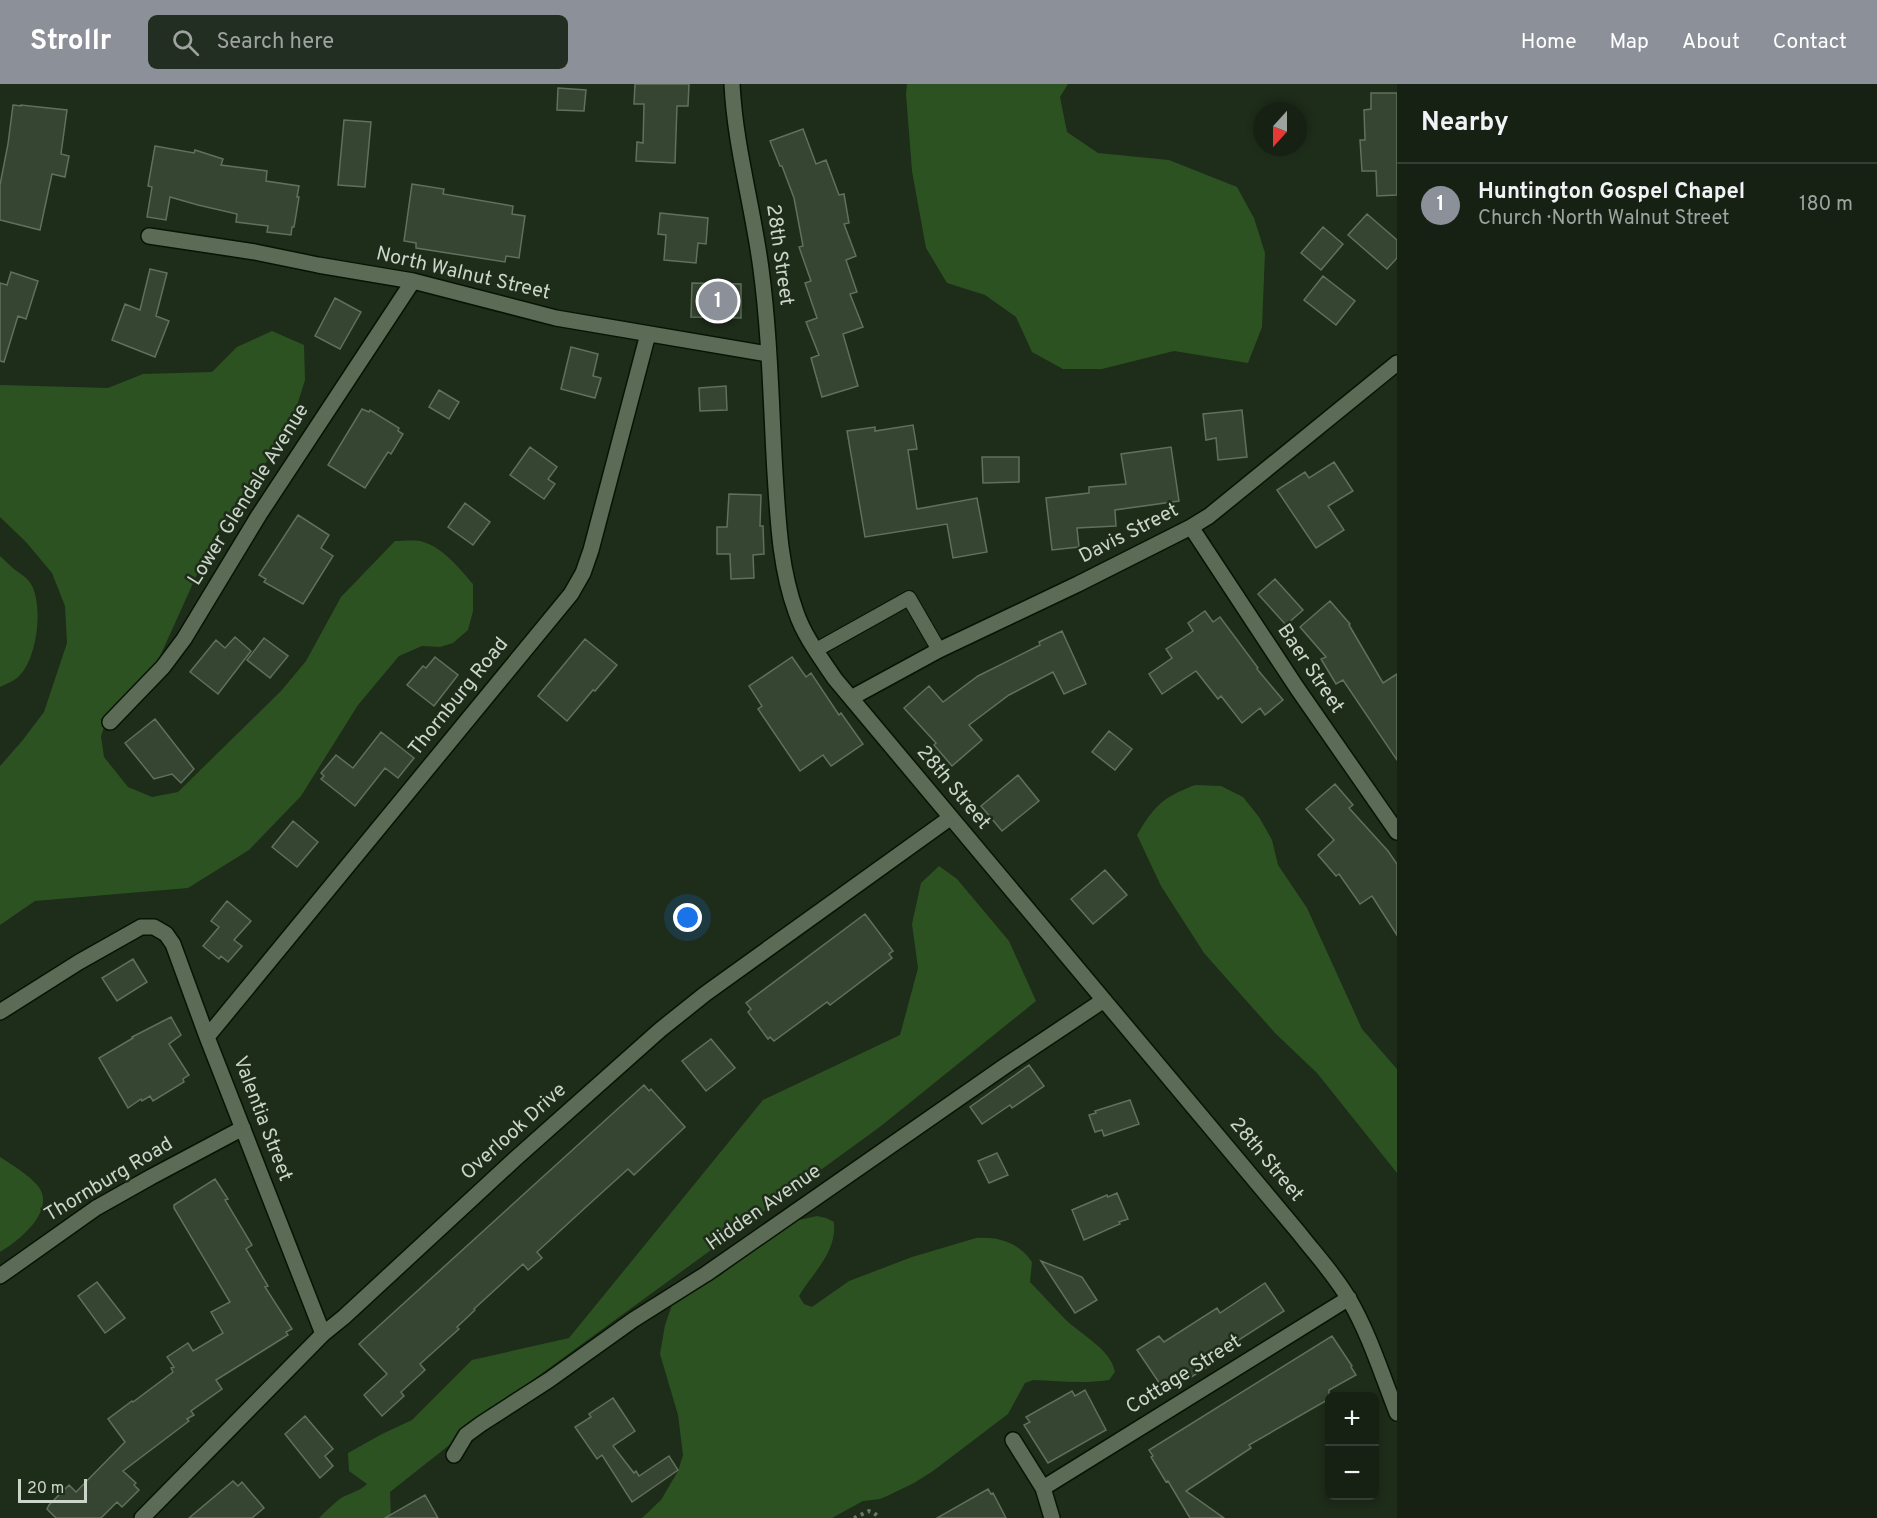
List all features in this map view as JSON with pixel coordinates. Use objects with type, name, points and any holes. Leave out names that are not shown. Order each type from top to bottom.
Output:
[{"type":"street","name":"28th Street","points":[[732,84],[761,268],[784,571],[797,614],[835,679],[1299,1233],[1349,1298],[1364,1329],[1397,1413]]},
{"type":"street","name":"North Walnut Street","points":[[149,236],[255,252],[412,281],[556,318],[768,354]]},
{"type":"street","name":"Lower Glendale Avenue","points":[[110,722],[164,667],[184,639],[259,515],[412,281]]},
{"type":"street","name":"Thornburg Road","points":[[207,1037],[571,594],[583,573],[591,550],[648,334]]},
{"type":"street","name":"Davis Street","points":[[851,698],[939,650],[1191,527],[1229,501],[1397,363]]},
{"type":"street","name":"Baer Street","points":[[1191,527],[1297,688],[1397,832]]},
{"type":"street","name":"Overlook Drive","points":[[142,1518],[323,1334],[660,1030],[723,981],[950,818]]},
{"type":"street","name":"Valentia Street","points":[[0,1012],[141,927],[154,927],[166,934],[173,944],[323,1334]]},
{"type":"street","name":"Hidden Avenue","points":[[454,1455],[466,1435],[481,1424],[549,1380],[633,1320],[706,1274],[1104,1000]]},
{"type":"street","name":"Thornburg Road","points":[[0,1276],[96,1208],[243,1128]]},
{"type":"street","name":"Cottage Street","points":[[1043,1488],[1349,1298]]},
{"type":"street","points":[[1013,1440],[1043,1488],[1053,1518]]},
{"type":"lane","points":[[816,650],[909,598],[939,650]]},
{"type":"path","points":[[854,1518],[869,1511],[880,1518]]},
{"type":"green space","points":[[907,84],[1068,84],[1060,97],[1067,132],[1098,153],[1169,160],[1237,187],[1254,218],[1265,253],[1262,327],[1248,363],[1174,351],[1102,369],[1063,369],[1032,352],[1016,317],[985,295],[947,283],[926,248],[912,171]]},
{"type":"green space","points":[[272,331],[304,345],[305,380],[294,415],[276,448],[214,537],[156,665],[108,716],[101,736],[104,757],[128,787],[152,797],[178,792],[281,691],[306,661],[341,597],[395,541],[420,541],[436,548],[450,558],[473,584],[473,611],[468,630],[453,643],[440,647],[422,646],[399,656],[358,705],[301,796],[249,850],[188,888],[35,901],[0,925],[0,766],[44,712],[67,643],[65,606],[52,573],[26,542],[0,517],[0,385],[108,388],[143,374],[212,372],[237,347]]},
{"type":"green space","points":[[0,556],[31,584],[35,594],[38,619],[34,647],[24,670],[15,679],[0,687]]},
{"type":"green space","points":[[1195,785],[1221,786],[1243,797],[1259,817],[1272,840],[1278,865],[1307,908],[1362,1029],[1397,1069],[1397,1173],[1317,1073],[1275,1033],[1204,953],[1161,886],[1137,835],[1160,804]]},
{"type":"green space","points":[[939,866],[957,879],[1009,941],[1036,1001],[881,1126],[515,1393],[390,1492],[391,1518],[319,1518],[341,1498],[367,1484],[349,1471],[348,1453],[412,1420],[472,1360],[569,1338],[763,1100],[900,1035],[918,968],[912,924],[921,883]]},
{"type":"green space","points":[[0,1157],[38,1186],[43,1195],[43,1205],[39,1215],[25,1233],[0,1252]]},
{"type":"green space","points":[[817,1216],[834,1222],[834,1233],[823,1262],[799,1296],[804,1304],[812,1307],[849,1281],[912,1257],[976,1238],[993,1238],[1008,1242],[1027,1255],[1032,1262],[1030,1282],[1065,1319],[1102,1349],[1115,1372],[1109,1380],[1071,1382],[1033,1380],[1025,1383],[1008,1414],[933,1471],[887,1496],[863,1501],[832,1518],[642,1518],[661,1500],[678,1471],[683,1455],[678,1415],[660,1354],[665,1325],[674,1299],[721,1275],[774,1234],[799,1220]]},
{"type":"building","points":[[635,84],[689,84],[688,106],[677,106],[675,163],[636,161],[637,142],[643,143],[644,104],[634,104]]},
{"type":"building","points":[[558,88],[586,90],[584,111],[557,110]]},
{"type":"building","points":[[1371,93],[1397,93],[1397,195],[1377,196],[1376,171],[1362,171],[1360,140],[1365,140],[1364,110],[1371,109]]},
{"type":"building","points":[[13,105],[67,110],[61,154],[69,156],[65,177],[52,174],[40,230],[0,220],[0,185]]},
{"type":"building","points":[[344,120],[371,122],[365,187],[338,185]]},
{"type":"building","points":[[803,129],[816,164],[826,160],[839,195],[844,194],[849,223],[844,224],[856,256],[846,260],[857,292],[850,294],[863,327],[843,334],[858,386],[822,397],[811,358],[819,355],[806,322],[817,318],[805,283],[811,281],[799,247],[803,246],[794,198],[770,141]]},
{"type":"building","points":[[155,146],[194,153],[195,150],[223,159],[221,165],[267,171],[266,181],[299,186],[291,235],[267,232],[268,226],[236,222],[237,214],[170,197],[166,220],[147,217],[152,187],[148,186]]},
{"type":"building","points":[[412,184],[444,189],[443,194],[513,206],[512,214],[525,216],[519,258],[506,256],[505,262],[416,248],[416,243],[404,241]]},
{"type":"building","points":[[660,213],[708,218],[706,244],[698,243],[696,263],[664,260],[666,235],[658,234]]},
{"type":"building","points":[[1367,214],[1397,240],[1397,258],[1387,269],[1348,235]]},
{"type":"building","points":[[1323,227],[1343,244],[1321,270],[1301,253]]},
{"type":"building","points":[[150,269],[167,273],[156,316],[169,321],[155,357],[112,340],[125,304],[140,310]]},
{"type":"building","points":[[11,272],[38,281],[26,319],[18,316],[4,362],[0,361],[0,283],[7,285]]},
{"type":"building","points":[[1323,276],[1355,301],[1336,325],[1304,300]]},
{"type":"building","points":[[692,283],[741,284],[741,318],[691,317]]},
{"type":"building","points":[[335,298],[361,312],[340,349],[315,336]]},
{"type":"building","points":[[571,347],[598,354],[593,376],[601,378],[595,398],[561,389]]},
{"type":"building","points":[[726,386],[727,410],[700,411],[699,388]]},
{"type":"building","points":[[439,390],[459,402],[449,419],[429,407]]},
{"type":"building","points":[[362,409],[369,412],[370,410],[399,428],[398,431],[403,434],[391,454],[388,452],[365,488],[328,465]]},
{"type":"building","points":[[1242,410],[1247,457],[1218,460],[1216,438],[1206,440],[1203,414]]},
{"type":"building","points":[[913,425],[917,449],[908,450],[917,509],[977,498],[987,552],[953,558],[947,524],[865,537],[847,431],[875,427],[875,431]]},
{"type":"building","points":[[530,447],[557,467],[548,479],[555,484],[544,499],[510,475]]},
{"type":"building","points":[[1171,447],[1179,501],[1115,510],[1116,526],[1077,528],[1079,547],[1052,550],[1046,498],[1089,493],[1089,487],[1126,484],[1121,454]]},
{"type":"building","points":[[982,457],[1019,457],[1019,482],[983,483]]},
{"type":"building","points":[[1334,462],[1353,491],[1328,506],[1344,530],[1316,548],[1277,490],[1305,472],[1309,478]]},
{"type":"building","points":[[729,494],[761,495],[760,526],[763,526],[764,554],[753,555],[754,578],[731,579],[730,554],[717,554],[717,527],[727,527]]},
{"type":"building","points":[[465,503],[490,522],[473,545],[448,527]]},
{"type":"building","points":[[298,515],[329,535],[321,548],[333,556],[303,604],[264,582],[266,579],[259,575]]},
{"type":"building","points":[[1275,579],[1303,610],[1286,625],[1258,594]]},
{"type":"building","points":[[1330,601],[1350,624],[1383,683],[1397,674],[1397,760],[1343,680],[1336,684],[1321,659],[1326,657],[1300,627]]},
{"type":"building","points":[[1205,611],[1213,622],[1220,617],[1257,669],[1283,700],[1265,715],[1260,708],[1242,723],[1221,696],[1218,699],[1196,671],[1162,694],[1149,674],[1172,658],[1166,649],[1193,631],[1188,623]]},
{"type":"building","points":[[1062,631],[1086,684],[1064,694],[1053,672],[1009,695],[969,725],[982,740],[952,766],[934,745],[936,743],[904,708],[929,686],[943,702],[978,676],[1040,645],[1039,642]]},
{"type":"building","points":[[235,637],[251,651],[218,694],[190,672],[216,640],[225,648]]},
{"type":"building","points":[[264,638],[288,656],[270,678],[247,660]]},
{"type":"building","points":[[585,639],[617,665],[567,721],[538,696]]},
{"type":"building","points":[[435,657],[458,675],[434,706],[407,685],[423,666],[426,668]]},
{"type":"building","points":[[792,657],[806,677],[811,673],[839,715],[841,713],[863,744],[831,766],[823,755],[800,771],[758,709],[762,706],[749,686]]},
{"type":"building","points":[[155,719],[194,769],[181,783],[172,774],[154,779],[125,743]]},
{"type":"building","points":[[1109,731],[1132,749],[1115,770],[1092,752]]},
{"type":"building","points":[[381,732],[414,758],[398,778],[385,768],[355,806],[321,779],[324,776],[321,773],[336,755],[353,768]]},
{"type":"building","points":[[1018,775],[1039,801],[1002,831],[981,806]]},
{"type":"building","points":[[1335,784],[1353,805],[1349,808],[1397,864],[1397,935],[1372,896],[1360,904],[1339,874],[1336,876],[1318,855],[1334,840],[1306,809]]},
{"type":"building","points":[[293,821],[318,842],[297,867],[272,847]]},
{"type":"building","points":[[1105,870],[1127,895],[1093,924],[1071,899]]},
{"type":"building","points":[[227,901],[251,921],[234,940],[242,946],[228,962],[221,956],[219,959],[203,946],[219,927],[211,921]]},
{"type":"building","points":[[865,914],[893,951],[889,954],[892,958],[830,1005],[827,1002],[774,1041],[770,1037],[768,1039],[748,1012],[751,1009],[746,1003]]},
{"type":"building","points":[[133,959],[147,982],[117,1001],[102,978]]},
{"type":"building","points":[[171,1017],[181,1035],[169,1044],[189,1075],[183,1079],[184,1082],[153,1101],[150,1096],[128,1108],[99,1058],[132,1037]]},
{"type":"building","points":[[711,1039],[735,1068],[706,1091],[682,1061]]},
{"type":"building","points":[[1029,1065],[1044,1086],[1012,1108],[1010,1105],[982,1124],[970,1107]]},
{"type":"building","points":[[644,1085],[649,1091],[651,1089],[685,1127],[634,1175],[628,1169],[586,1207],[537,1252],[542,1258],[528,1270],[523,1264],[474,1309],[457,1327],[459,1329],[420,1364],[425,1370],[401,1392],[404,1396],[382,1416],[364,1395],[387,1374],[359,1344]]},
{"type":"building","points":[[1130,1100],[1139,1124],[1104,1136],[1102,1130],[1095,1132],[1089,1115]]},
{"type":"building","points":[[997,1153],[1008,1175],[989,1183],[978,1161]]},
{"type":"building","points":[[215,1179],[252,1245],[246,1249],[268,1286],[265,1287],[292,1329],[286,1332],[288,1335],[216,1380],[222,1389],[191,1411],[194,1415],[187,1419],[189,1421],[123,1471],[136,1483],[134,1485],[139,1490],[122,1507],[117,1502],[101,1518],[56,1518],[47,1509],[49,1505],[69,1485],[76,1492],[125,1442],[108,1419],[173,1372],[171,1368],[174,1367],[167,1357],[188,1343],[193,1351],[223,1333],[211,1312],[230,1302],[174,1208],[174,1205]]},
{"type":"building","points":[[1117,1193],[1128,1219],[1084,1240],[1072,1210]]},
{"type":"building","points":[[1041,1261],[1082,1277],[1097,1300],[1075,1313]]},
{"type":"building","points":[[97,1282],[125,1318],[105,1333],[78,1296]]},
{"type":"building","points":[[1265,1283],[1284,1311],[1209,1359],[1212,1364],[1166,1393],[1137,1350],[1159,1336],[1164,1342],[1217,1308],[1220,1313]]},
{"type":"building","points":[[1332,1336],[1356,1375],[1329,1392],[1325,1392],[1325,1401],[1249,1445],[1251,1448],[1186,1491],[1224,1518],[1190,1518],[1168,1481],[1166,1482],[1149,1450]]},
{"type":"building","points":[[1085,1390],[1106,1430],[1048,1463],[1024,1425],[1030,1422],[1026,1417],[1072,1391],[1075,1396]]},
{"type":"building","points":[[613,1398],[635,1431],[613,1446],[634,1473],[636,1471],[639,1476],[669,1456],[678,1470],[632,1502],[602,1455],[597,1459],[575,1427],[591,1417],[589,1414]]},
{"type":"building","points":[[305,1416],[333,1449],[325,1456],[333,1466],[320,1478],[285,1434]]},
{"type":"building","points":[[233,1481],[238,1486],[242,1482],[264,1508],[252,1518],[189,1518]]},
{"type":"building","points":[[988,1489],[991,1494],[993,1493],[1006,1518],[937,1518]]},
{"type":"building","points":[[425,1495],[438,1518],[385,1518]]},
{"type":"place","name":"Huntington Gospel Chapel","points":[[718,301]]}]
